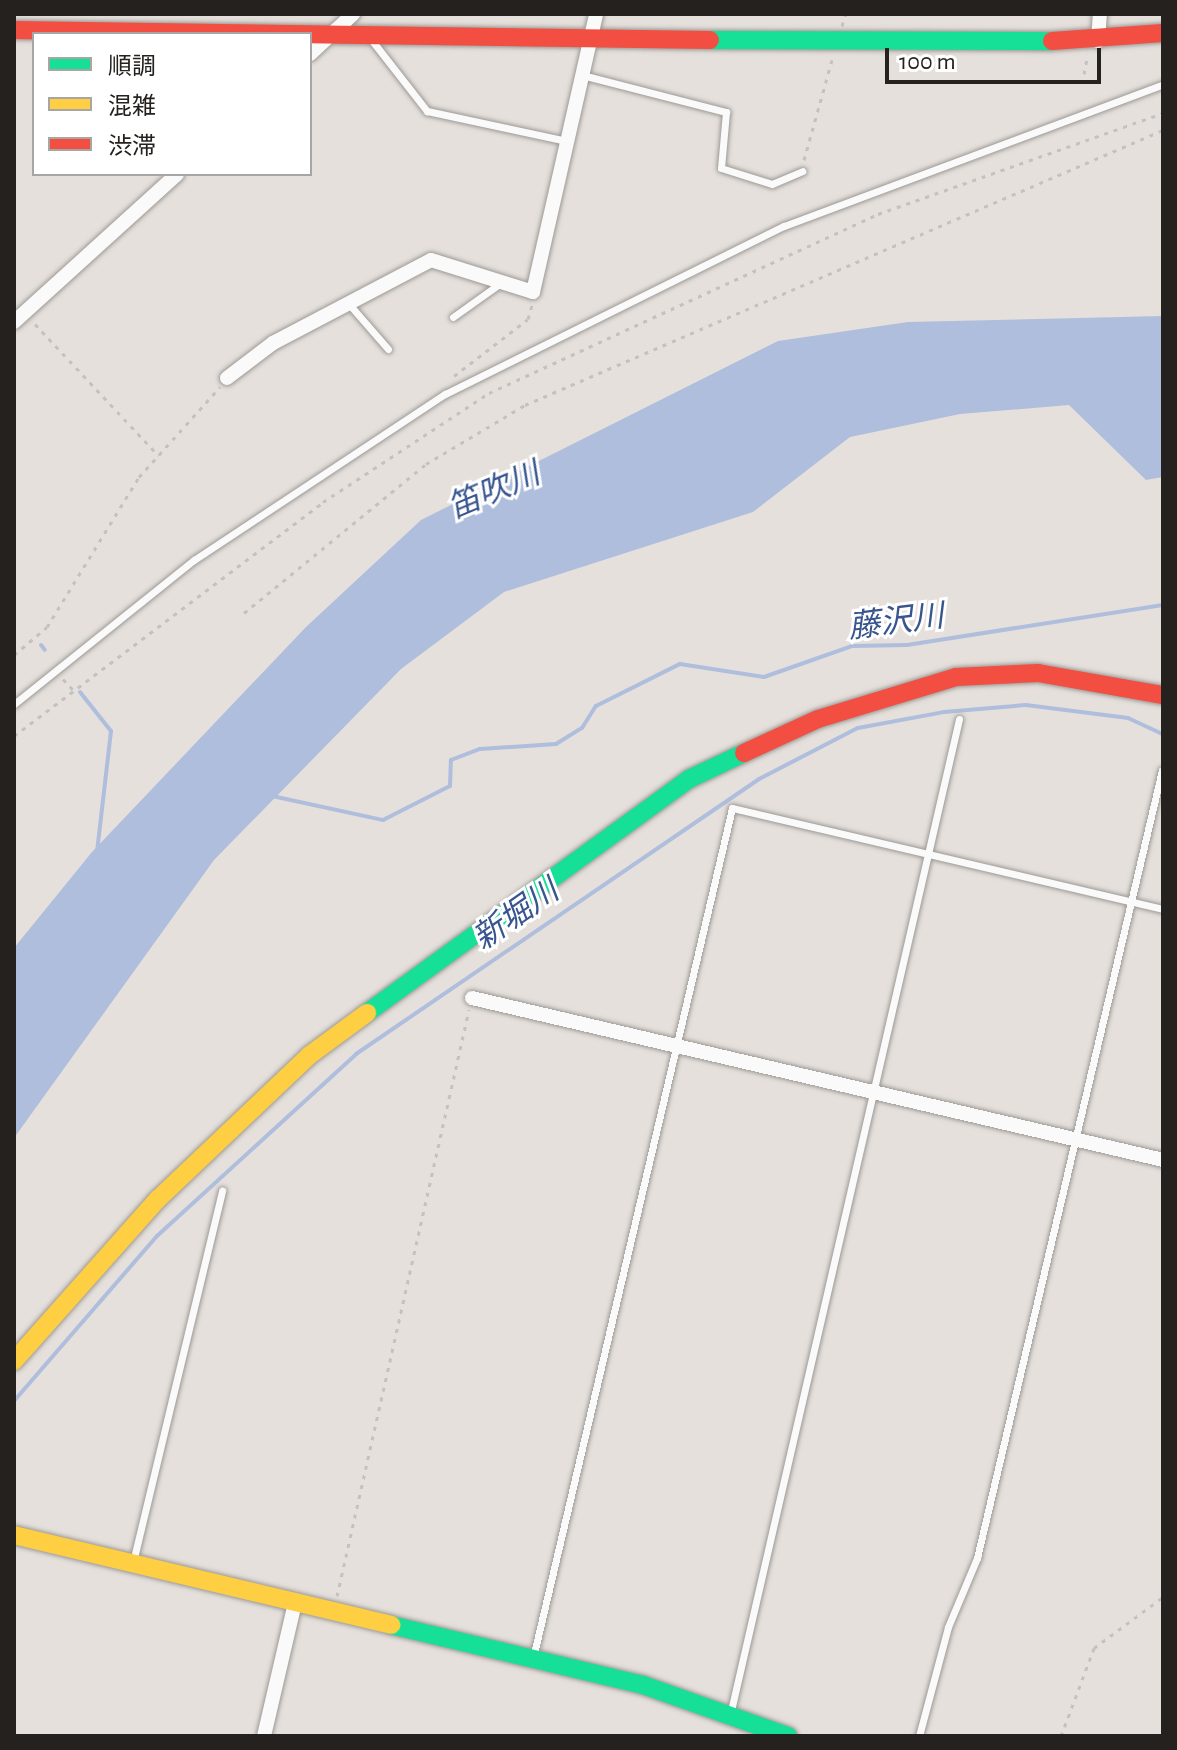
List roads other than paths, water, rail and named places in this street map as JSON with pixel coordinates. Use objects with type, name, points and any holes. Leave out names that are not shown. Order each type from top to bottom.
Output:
[{"type":"street","points":[[227,378],[348,303],[431,260],[533,292],[596,14]]},
{"type":"street","points":[[1094,41],[1100,14]]},
{"type":"street","points":[[14,30],[345,19],[370,31],[838,42],[1094,41],[1163,33]]},
{"type":"street","points":[[312,52],[345,19]]},
{"type":"street","points":[[19,317],[175,176]]},
{"type":"street","points":[[14,1361],[158,1199],[310,1055],[689,779],[818,719],[956,677],[1038,673],[1163,695]]},
{"type":"street","points":[[472,998],[1163,1160]]},
{"type":"street","points":[[14,1535],[643,1685],[788,1736]]},
{"type":"street","points":[[264,1736],[295,1603]]},
{"type":"lane","points":[[370,31],[374,51],[427,111],[567,141]]},
{"type":"lane","points":[[582,75],[726,112],[721,168],[772,184],[802,171]]},
{"type":"lane","points":[[14,704],[194,560],[445,394],[784,226],[1163,84]]},
{"type":"lane","points":[[453,317],[502,282]]},
{"type":"lane","points":[[348,303],[388,349]]},
{"type":"lane","points":[[730,1716],[874,1092],[933,853],[959,719]]},
{"type":"lane","points":[[919,1736],[948,1627],[977,1558],[1078,1140],[1162,770]]},
{"type":"lane","points":[[533,1660],[732,808],[1163,909]]},
{"type":"lane","points":[[133,1562],[222,1191]]},
{"type":"water","name":"笛吹川","points":[[1163,316],[1163,477],[1146,480],[1069,405],[960,414],[850,437],[753,512],[504,592],[401,669],[214,860],[14,1138],[14,948],[92,852],[306,627],[421,520],[778,341],[908,322]]},
{"type":"waterway","name":"藤沢川","points":[[272,796],[383,820],[450,786],[451,760],[480,749],[556,744],[582,728],[596,706],[680,664],[764,677],[852,646],[907,645],[1163,605]]},
{"type":"waterway","points":[[41,645],[45,650]]},
{"type":"waterway","points":[[80,692],[111,731],[97,852]]},
{"type":"waterway","name":"新堀川","points":[[14,1401],[157,1236],[356,1054],[759,779],[858,728],[944,712],[1026,705],[1128,718],[1163,734]]}]
